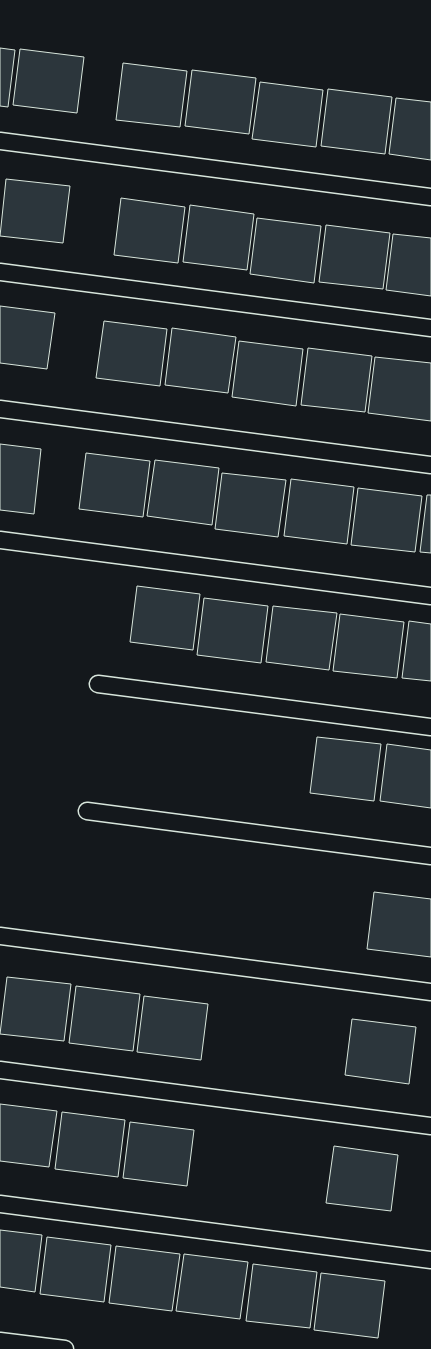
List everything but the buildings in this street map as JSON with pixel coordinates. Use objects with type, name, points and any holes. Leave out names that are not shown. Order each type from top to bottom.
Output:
[{"type":"lane","points":[[0,141],[431,197]]},
{"type":"lane","points":[[0,272],[431,328]]},
{"type":"lane","points":[[0,409],[431,464]]},
{"type":"lane","points":[[0,540],[431,596]]},
{"type":"lane","points":[[98,684],[431,727]]},
{"type":"lane","points":[[87,811],[431,856]]},
{"type":"lane","points":[[0,936],[431,992]]},
{"type":"lane","points":[[0,1070],[431,1126]]},
{"type":"lane","points":[[0,1204],[431,1260]]},
{"type":"lane","points":[[0,1340],[66,1349]]}]
